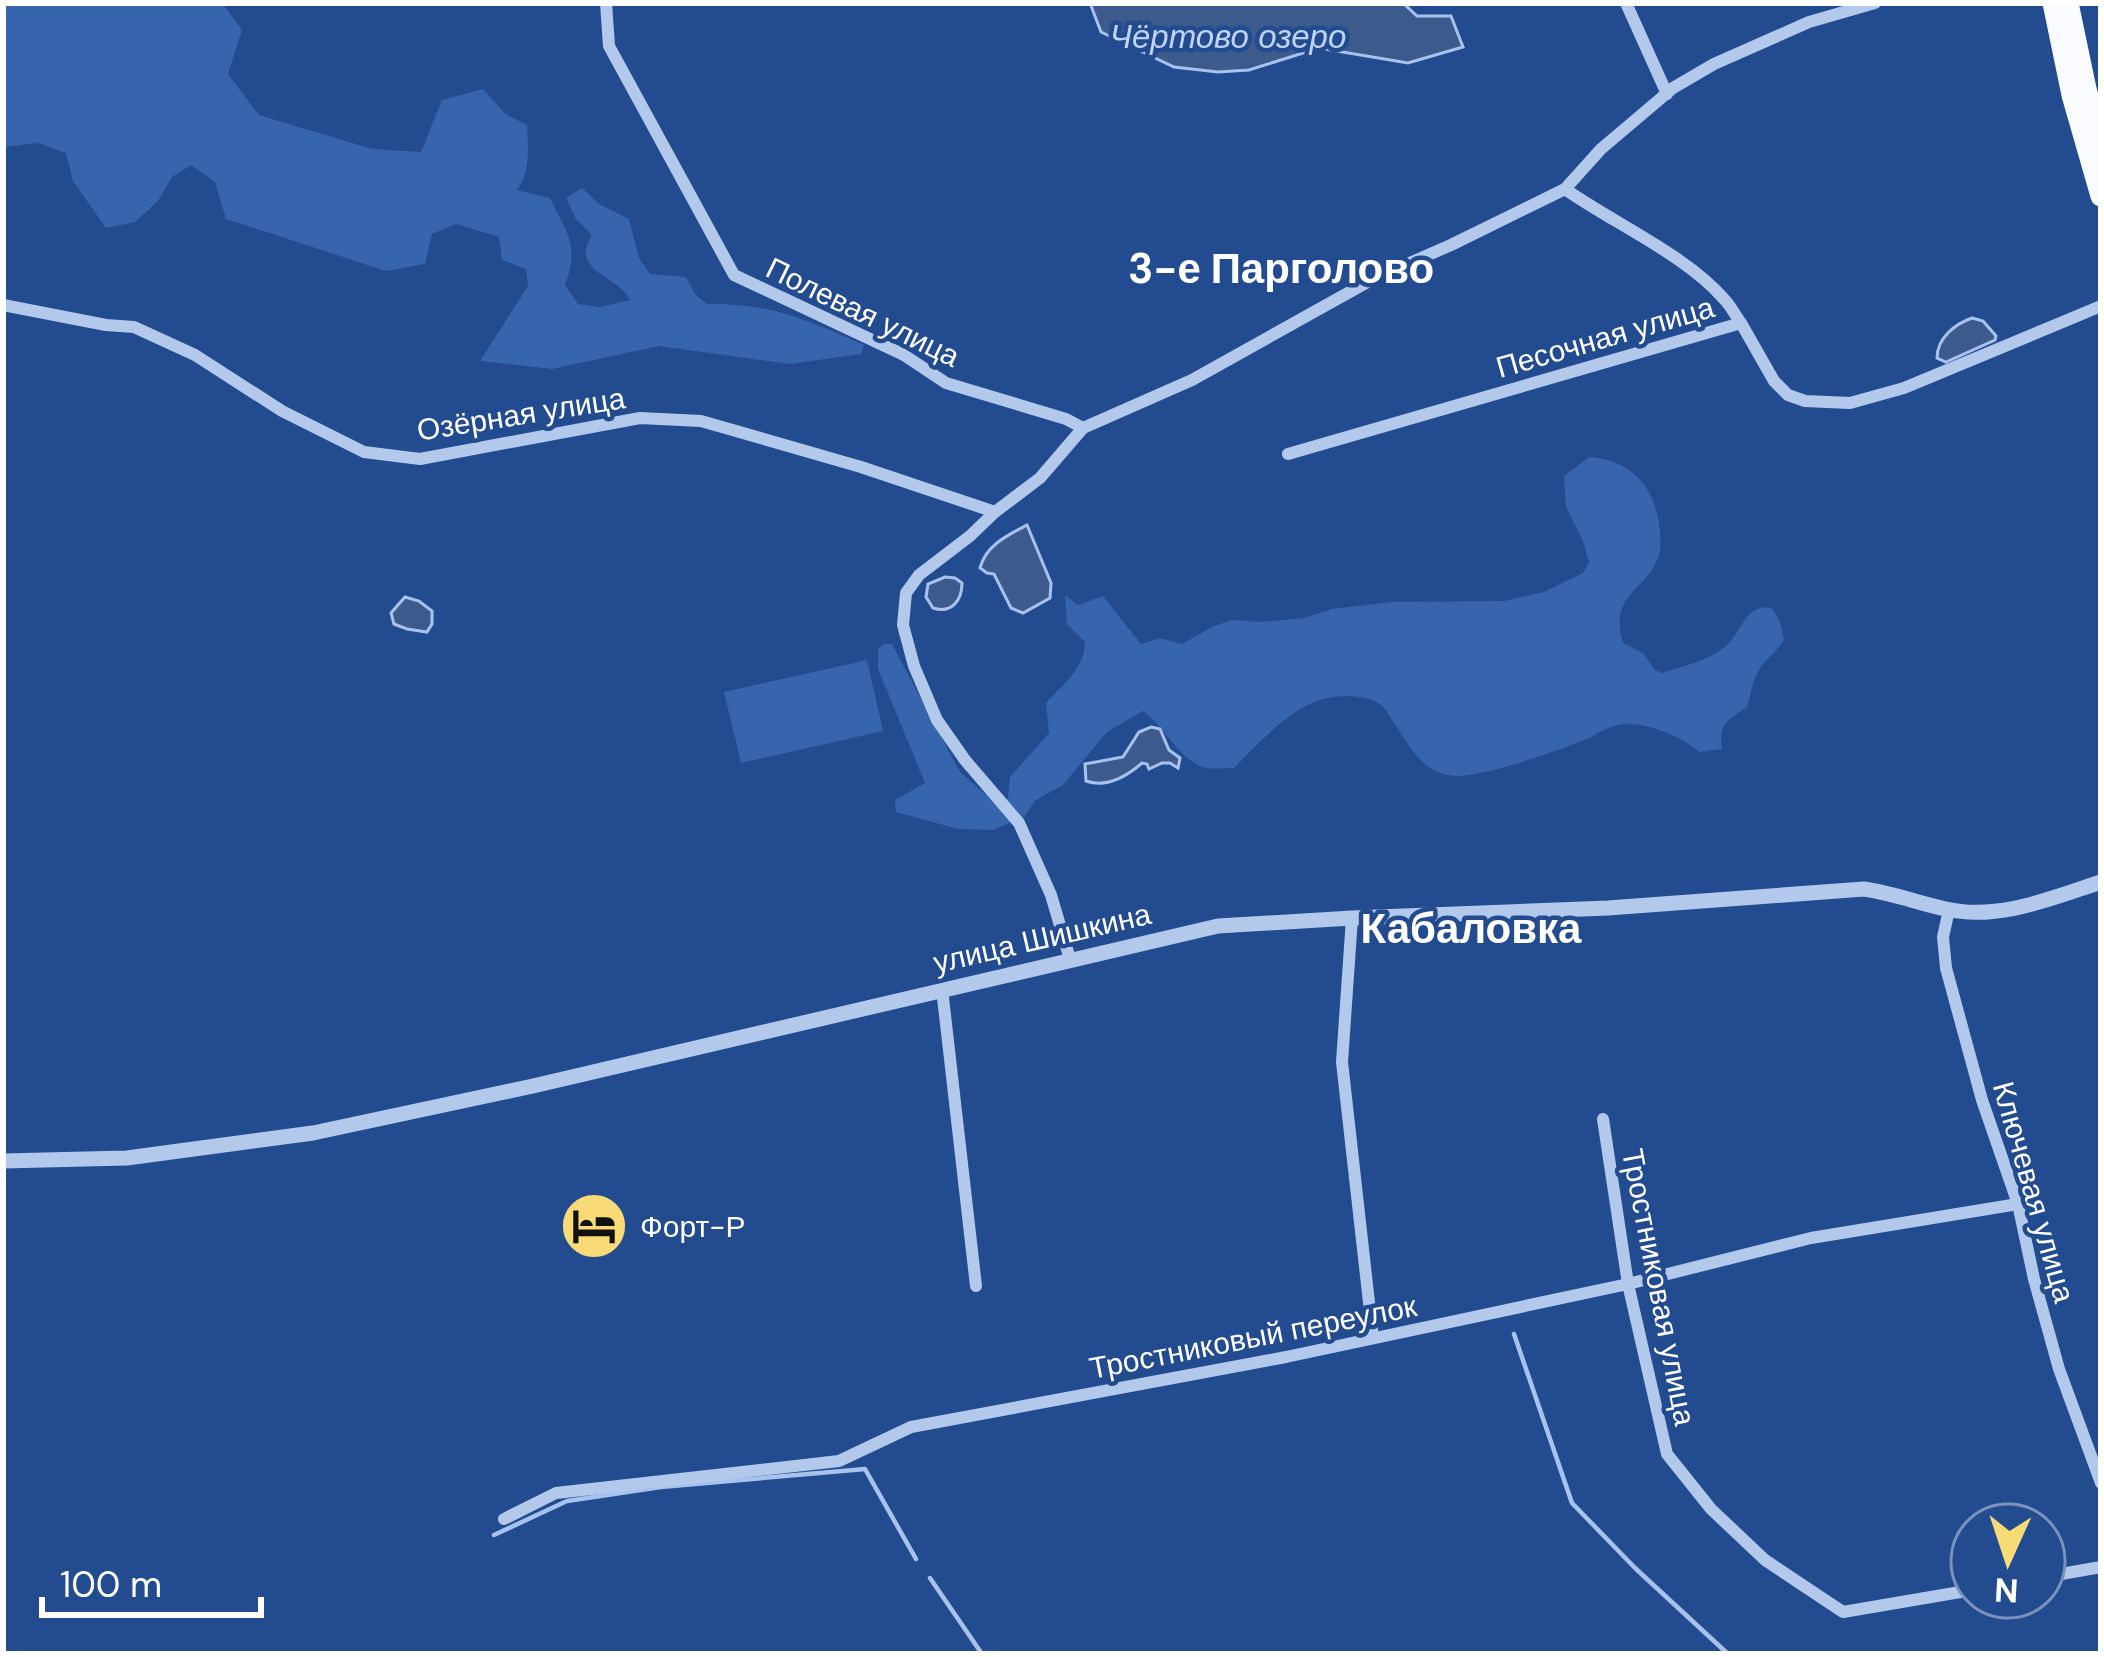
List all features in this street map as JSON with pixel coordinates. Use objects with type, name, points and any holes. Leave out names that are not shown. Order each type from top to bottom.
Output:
[{"type":"main road","points":[[2053,3],[2072,95],[2101,196]]},
{"type":"main road","points":[[2068,3],[2101,141]]},
{"type":"street","name":"Полевая улица","points":[[606,3],[609,46],[734,275],[904,355],[946,382],[1083,428]]},
{"type":"street","points":[[1626,3],[1667,94]]},
{"type":"street","points":[[1070,958],[1051,895],[1019,823],[964,760],[937,720],[914,666],[903,625],[906,593],[919,575],[1040,478],[1083,428],[1192,380],[1373,279],[1565,189],[1601,149],[1667,94],[1714,64],[1809,22],[1874,3]]},
{"type":"street","points":[[1565,189],[1699,276],[1724,298],[1741,323]]},
{"type":"street","name":"Озёрная улица","points":[[3,305],[106,326],[134,327],[195,355],[282,411],[364,452],[420,459],[640,418],[701,421],[995,512]]},
{"type":"street","name":"Песочная улица","points":[[1288,454],[1741,323],[1774,381],[1788,395],[1805,401],[1850,403],[1904,388],[2101,306]]},
{"type":"street","name":"улица Шишкина","points":[[3,1161],[127,1158],[313,1133],[1218,926],[1608,908],[1864,889],[1895,893],[1948,910],[2003,910],[2101,882]]},
{"type":"street","name":"Ключевая улица","points":[[1948,910],[1943,938],[1946,968],[1982,1100],[2018,1204],[2060,1369],[2101,1483]]},
{"type":"street","points":[[1352,918],[1342,1062],[1373,1338]]},
{"type":"street","points":[[942,989],[976,1286]]},
{"type":"street","name":"Тростниковая улица","points":[[1604,1119],[1628,1284],[1667,1454],[1712,1509],[1765,1561],[1843,1612],[1948,1594]]},
{"type":"street","name":"Тростниковый переулок","points":[[504,1520],[556,1493],[838,1461],[911,1426],[1286,1358],[1628,1284],[1811,1238],[2018,1204]]},
{"type":"street","points":[[2068,1573],[2101,1567]]},
{"type":"shaded area","points":[[3,3],[222,3],[242,30],[228,74],[259,115],[372,149],[421,152],[442,100],[483,89],[505,114],[527,125],[527,167],[517,190],[550,198],[570,240],[565,285],[578,304],[600,307],[630,300],[587,257],[592,235],[576,219],[566,198],[582,188],[599,204],[629,219],[639,258],[650,274],[686,277],[707,304],[751,306],[806,321],[864,345],[861,354],[790,364],[659,346],[552,369],[480,361],[528,286],[526,269],[502,260],[499,237],[456,224],[432,234],[425,264],[386,271],[226,219],[215,182],[191,165],[172,177],[158,201],[135,222],[106,228],[73,181],[66,153],[38,143],[3,147]]},
{"type":"shaded area","points":[[1589,457],[1630,471],[1648,490],[1658,517],[1660,551],[1648,575],[1625,602],[1620,626],[1623,643],[1643,653],[1662,673],[1718,652],[1756,609],[1773,609],[1780,622],[1784,640],[1759,670],[1747,707],[1723,728],[1722,749],[1699,752],[1659,730],[1624,724],[1504,767],[1457,776],[1426,765],[1383,706],[1341,696],[1315,702],[1289,716],[1234,768],[1210,768],[1185,756],[1143,711],[1107,732],[1063,785],[1036,800],[1024,817],[993,830],[958,829],[896,812],[895,800],[925,783],[878,669],[878,648],[885,644],[892,644],[960,772],[1004,803],[1010,777],[1049,733],[1046,703],[1072,676],[1084,652],[1085,642],[1067,624],[1065,595],[1078,605],[1103,596],[1141,644],[1160,638],[1182,644],[1232,620],[1304,618],[1332,609],[1392,602],[1504,601],[1544,592],[1583,573],[1589,562],[1566,507],[1564,476]]},
{"type":"shaded area","points":[[867,660],[883,731],[741,763],[724,692]]},
{"type":"water","name":"Чёртово озеро","points":[[1090,3],[1403,3],[1417,16],[1451,16],[1463,47],[1408,63],[1319,48],[1249,70],[1174,67],[1101,32]]},
{"type":"water","points":[[1972,318],[1983,321],[1995,340],[1946,362],[1937,358],[1948,333]]},
{"type":"water","points":[[1027,525],[1051,583],[1050,598],[1023,613],[1011,608],[994,574],[980,568],[992,547]]},
{"type":"water","points":[[945,577],[962,583],[960,595],[951,607],[933,608],[926,597],[928,584]]},
{"type":"water","points":[[405,597],[432,611],[427,632],[394,624],[391,613]]},
{"type":"water","points":[[1160,729],[1169,750],[1180,758],[1178,768],[1162,763],[1149,769],[1142,763],[1116,780],[1086,781],[1085,764],[1123,757],[1139,732]]},
{"type":"waterway","points":[[1514,1334],[1572,1503],[1728,1654]]},
{"type":"waterway","points":[[494,1535],[567,1501],[661,1487],[865,1469],[916,1559]]},
{"type":"waterway","points":[[930,1578],[982,1654]]},
{"type":"place","name":"Форт-Р","points":[[594,1226]]},
{"type":"district","name":"3-е Парголово","points":[[1281,268]]},
{"type":"district","name":"Кабаловка","points":[[1471,928]]}]
